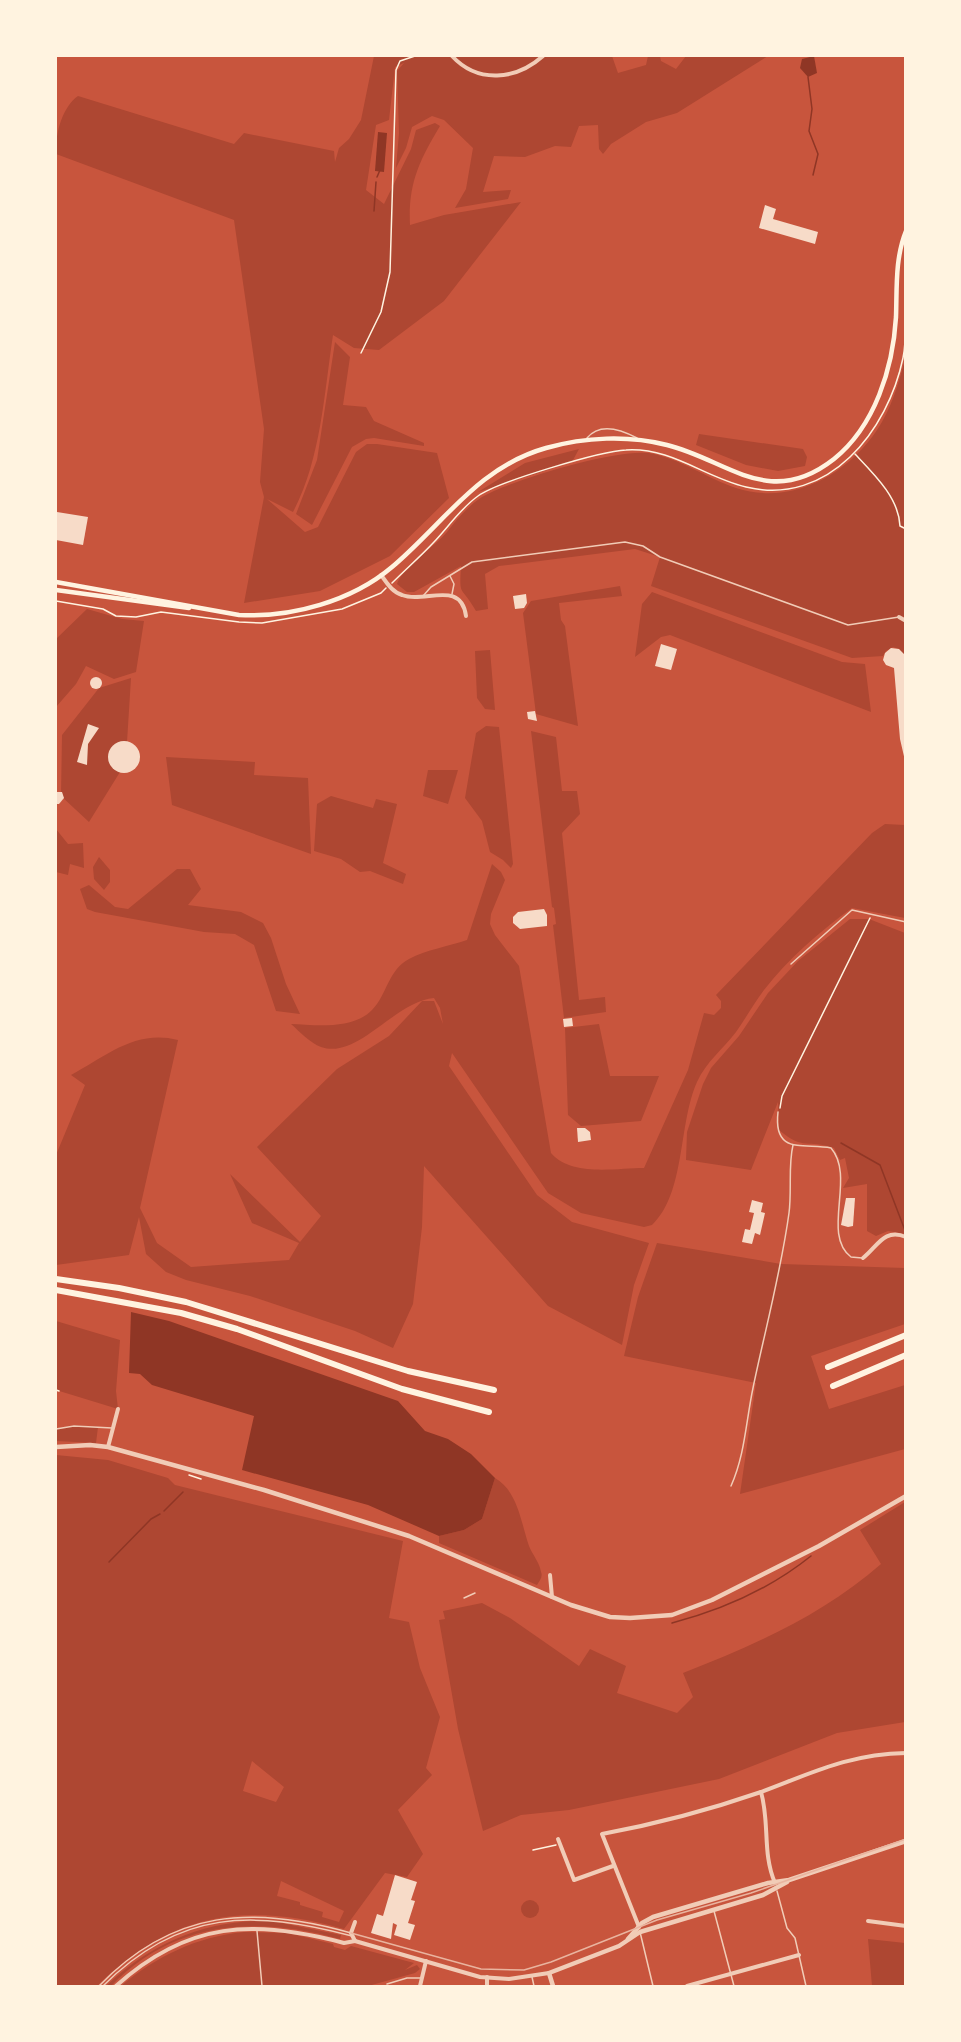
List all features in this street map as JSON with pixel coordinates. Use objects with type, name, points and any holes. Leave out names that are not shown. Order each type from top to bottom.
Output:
[{"type":"highway","points":[[56,1279],[119,1288],[186,1302],[408,1371],[494,1390]]},
{"type":"highway","points":[[56,1290],[181,1313],[237,1329],[402,1389],[489,1412]]},
{"type":"highway","points":[[828,1367],[906,1335]]},
{"type":"highway","points":[[833,1386],[906,1355]]},
{"type":"main road","points":[[56,582],[245,615],[292,611],[339,597],[381,575],[488,476],[538,450],[585,441],[640,440],[679,448],[735,474],[757,479],[798,477],[833,460],[865,423],[887,370],[894,333],[899,255],[906,231]]},
{"type":"main road","points":[[56,590],[170,608],[195,608]]},
{"type":"street","points":[[452,56],[463,67],[478,74],[499,76],[523,70],[543,56]]},
{"type":"street","points":[[381,575],[389,586],[403,596],[451,594],[463,603],[466,615]]},
{"type":"street","points":[[899,617],[906,621]]},
{"type":"street","points":[[863,1258],[884,1236],[894,1234],[906,1237]]},
{"type":"street","points":[[108,1448],[118,1409]]},
{"type":"street","points":[[56,1447],[90,1445],[108,1448],[264,1490],[409,1536],[552,1597],[610,1617],[645,1619],[672,1615],[712,1600],[799,1557],[906,1496]]},
{"type":"street","points":[[550,1575],[552,1597]]},
{"type":"street","points":[[639,1929],[602,1834],[674,1819],[761,1792],[827,1766],[872,1755],[906,1753]]},
{"type":"street","points":[[761,1792],[767,1819],[766,1854],[777,1890]]},
{"type":"street","points":[[558,1839],[574,1880],[613,1866]]},
{"type":"street","points":[[353,1937],[426,1961],[487,1977],[532,1976],[549,1973],[618,1946],[648,1919],[774,1882],[789,1880],[906,1840]]},
{"type":"street","points":[[639,1929],[714,1910],[777,1890],[789,1880]]},
{"type":"street","points":[[868,1921],[906,1926]]},
{"type":"street","points":[[116,1986],[144,1963],[177,1945],[222,1931],[257,1928],[300,1932],[344,1943],[353,1937],[355,1922]]},
{"type":"street","points":[[687,1986],[799,1955]]},
{"type":"street","points":[[420,1986],[426,1961]]},
{"type":"street","points":[[549,1973],[553,1986]]},
{"type":"street","points":[[487,1977],[487,1986]]},
{"type":"lane","points":[[585,441],[592,432],[603,429],[622,430],[640,440]]},
{"type":"lane","points":[[422,597],[429,589],[472,562],[625,542],[643,546],[660,557],[848,625],[899,617]]},
{"type":"lane","points":[[450,576],[454,584],[451,594]]},
{"type":"lane","points":[[791,964],[852,910],[906,922]]},
{"type":"lane","points":[[778,1112],[777,1132],[783,1140],[793,1145],[831,1148],[836,1154],[840,1168],[839,1223],[842,1246],[851,1257],[863,1258]]},
{"type":"lane","points":[[731,1486],[742,1455],[750,1403],[778,1277],[790,1205],[792,1185],[789,1158],[793,1145]]},
{"type":"lane","points":[[56,1429],[74,1426],[113,1428]]},
{"type":"lane","points":[[464,1598],[475,1593]]},
{"type":"lane","points":[[777,1890],[787,1928],[795,1938],[806,1986]]},
{"type":"lane","points":[[714,1910],[734,1986]]},
{"type":"lane","points":[[99,1986],[152,1944],[182,1930],[219,1919],[282,1917],[353,1937]]},
{"type":"lane","points":[[104,1986],[126,1966],[154,1947],[189,1931],[220,1923],[250,1919],[282,1920],[353,1937]]},
{"type":"lane","points":[[257,1928],[262,1986]]},
{"type":"lane","points":[[639,1929],[653,1986]]},
{"type":"lane","points":[[532,1976],[534,1986]]},
{"type":"lane","points":[[387,1984],[407,1977],[421,1978]]},
{"type":"path","points":[[361,353],[381,312],[390,272],[390,210],[396,120],[396,70],[400,61],[415,56],[452,56]]},
{"type":"path","points":[[381,593],[480,495],[600,455],[630,450],[657,453],[690,463],[736,484],[776,490],[802,486],[818,480],[854,454],[879,422],[896,382],[904,350],[906,299]]},
{"type":"path","points":[[854,454],[881,482],[900,516],[900,526],[906,529]]},
{"type":"path","points":[[56,600],[103,609],[116,616],[136,617],[161,612]]},
{"type":"path","points":[[778,1112],[782,1096],[871,913]]},
{"type":"path","points":[[185,1474],[201,1479]]},
{"type":"path","points":[[533,1850],[560,1844]]},
{"type":"shaded area","points":[[374,56],[612,56],[618,73],[646,65],[648,56],[660,56],[661,61],[676,69],[686,56],[768,56],[677,113],[646,122],[611,144],[603,154],[599,149],[598,125],[579,126],[571,147],[555,146],[525,157],[494,156],[483,192],[511,190],[508,199],[455,208],[466,189],[473,148],[444,120],[432,116],[412,127],[406,148],[396,168],[399,133],[397,71],[404,63],[395,67],[389,120],[376,125],[366,190],[384,204],[411,149],[416,130],[435,123],[440,126],[426,150],[413,185],[410,225],[444,215],[521,202],[444,301],[379,350],[354,348],[333,335],[316,448],[302,492],[293,512],[267,499],[305,532],[318,527],[356,452],[367,444],[437,453],[449,498],[390,556],[320,591],[244,603],[264,497],[260,482],[264,429],[234,220],[56,154],[58,130],[68,107],[78,96],[234,144],[244,133],[334,151],[335,162],[339,148],[349,139],[361,120]]},
{"type":"shaded area","points":[[814,56],[817,73],[808,77],[800,68],[802,59]]},
{"type":"shaded area","points":[[378,132],[387,133],[384,172],[375,171]]},
{"type":"shaded area","points":[[335,342],[350,357],[343,405],[366,407],[374,421],[424,443],[424,446],[374,438],[366,439],[352,447],[312,525],[296,514],[317,460]]},
{"type":"shaded area","points":[[905,359],[905,656],[899,649],[893,647],[883,656],[852,658],[651,586],[660,557],[635,549],[499,566],[485,574],[488,609],[476,611],[461,588],[461,566],[414,592],[407,592],[397,584],[412,565],[467,509],[482,497],[516,482],[564,467],[612,456],[648,453],[671,459],[725,484],[757,493],[777,493],[816,483],[850,461],[877,430],[894,396]]},
{"type":"shaded area","points":[[699,434],[803,449],[807,457],[805,466],[778,471],[746,465],[696,445]]},
{"type":"shaded area","points":[[579,449],[572,462],[478,492],[525,463]]},
{"type":"shaded area","points":[[620,586],[622,596],[559,603],[561,620],[565,626],[578,726],[536,714],[523,613],[531,601]]},
{"type":"shaded area","points":[[652,592],[842,662],[865,664],[871,712],[670,635],[661,637],[635,657],[642,604]]},
{"type":"shaded area","points":[[87,609],[122,619],[144,621],[136,672],[114,679],[86,666],[76,684],[56,707],[56,639]]},
{"type":"shaded area","points":[[490,650],[495,710],[485,709],[477,698],[475,651]]},
{"type":"shaded area","points":[[131,678],[127,742],[115,745],[109,754],[111,765],[120,772],[89,822],[61,796],[62,735],[99,688]]},
{"type":"shaded area","points":[[486,726],[499,727],[513,864],[511,868],[490,852],[482,821],[465,798],[476,733]]},
{"type":"shaded area","points":[[531,731],[556,737],[562,791],[577,791],[580,814],[562,833],[579,1000],[605,997],[606,1012],[564,1018],[553,925],[556,924]]},
{"type":"shaded area","points":[[166,757],[255,762],[254,775],[308,778],[311,854],[172,805]]},
{"type":"shaded area","points":[[428,770],[458,770],[448,804],[423,796]]},
{"type":"shaded area","points":[[331,796],[373,808],[376,799],[397,804],[383,863],[406,874],[403,884],[370,871],[360,872],[341,859],[314,851],[317,804]]},
{"type":"shaded area","points":[[885,824],[905,825],[905,918],[852,908],[805,946],[773,979],[736,1032],[705,1068],[697,1082],[691,1099],[671,1195],[663,1211],[652,1225],[644,1227],[581,1213],[548,1193],[452,1053],[449,1066],[537,1195],[572,1222],[649,1243],[634,1285],[622,1345],[548,1306],[424,1166],[422,1227],[413,1304],[393,1348],[355,1331],[250,1296],[186,1280],[166,1272],[146,1254],[139,1217],[129,1255],[56,1265],[56,1155],[85,1085],[71,1075],[122,1046],[148,1038],[178,1040],[140,1208],[157,1243],[191,1267],[289,1260],[299,1243],[252,1223],[230,1174],[300,1242],[321,1216],[257,1147],[337,1069],[389,1036],[422,1001],[405,1009],[363,1038],[335,1049],[317,1045],[291,1024],[333,1025],[355,1021],[377,1004],[396,969],[402,964],[423,953],[467,940],[492,864],[501,872],[505,880],[491,914],[490,924],[495,935],[519,966],[551,1153],[560,1161],[570,1165],[594,1170],[644,1168],[688,1070],[704,1013],[714,1015],[721,1008],[721,1001],[716,995],[872,833]],"holes":[[[434,998],[440,1008],[443,1024],[434,1001],[423,1001]]]},
{"type":"shaded area","points":[[56,829],[68,844],[83,843],[84,868],[70,864],[68,875],[56,872]]},
{"type":"shaded area","points":[[99,857],[110,870],[110,882],[104,890],[94,879],[93,867]]},
{"type":"shaded area","points":[[177,869],[190,869],[201,889],[188,905],[241,912],[263,923],[300,1014],[276,1011],[254,945],[235,934],[204,932],[95,912],[87,909],[80,889],[89,885],[115,907],[128,909]]},
{"type":"shaded area","points":[[850,919],[869,919],[905,933],[905,1234],[888,1231],[876,1236],[867,1231],[867,1184],[843,1188],[849,1178],[845,1158],[840,1160],[834,1148],[800,1143],[779,1130],[778,1102],[751,1170],[686,1160],[687,1132],[703,1084],[711,1068],[739,1036],[768,993],[798,961]]},
{"type":"shaded area","points":[[599,1024],[610,1076],[659,1076],[641,1121],[581,1126],[568,1115],[565,1028]]},
{"type":"shaded area","points":[[657,1243],[781,1264],[905,1268],[905,1324],[811,1356],[829,1409],[905,1385],[905,1449],[740,1494],[756,1383],[624,1356],[638,1297]]},
{"type":"shaded area","points":[[131,1312],[169,1321],[398,1401],[425,1431],[448,1439],[471,1454],[495,1478],[482,1519],[464,1530],[439,1536],[368,1505],[242,1470],[254,1416],[152,1385],[140,1374],[129,1373]]},
{"type":"shaded area","points":[[56,1321],[120,1340],[116,1391],[118,1409],[56,1390]]},
{"type":"shaded area","points":[[74,1425],[98,1427],[96,1443],[56,1441],[56,1429]]},
{"type":"shaded area","points":[[56,1455],[108,1460],[168,1478],[175,1485],[403,1541],[389,1618],[409,1622],[420,1668],[440,1717],[426,1768],[432,1775],[398,1810],[423,1854],[407,1877],[385,1873],[344,1929],[308,1920],[274,1916],[242,1915],[211,1920],[182,1929],[153,1942],[125,1961],[97,1986],[56,1986]],"holes":[[[252,1761],[284,1787],[276,1802],[243,1791]],[[281,1881],[344,1911],[339,1922],[322,1917],[323,1912],[300,1905],[300,1902],[277,1896]]]},
{"type":"shaded area","points":[[495,1478],[509,1491],[518,1508],[529,1546],[542,1574],[537,1585],[439,1543],[439,1536],[464,1530],[482,1519]]},
{"type":"shaded area","points":[[905,1502],[905,1722],[837,1733],[719,1779],[569,1810],[521,1815],[483,1831],[458,1729],[439,1620],[445,1619],[443,1611],[482,1603],[510,1618],[579,1666],[590,1649],[626,1666],[617,1693],[677,1713],[693,1697],[683,1673],[762,1640],[812,1614],[836,1599],[881,1564],[860,1530]]},
{"type":"shaded area","points":[[530,1900],[536,1903],[539,1909],[536,1915],[530,1918],[524,1915],[521,1909],[524,1903]]},
{"type":"shaded area","points":[[272,1921],[341,1935],[340,1939],[278,1927],[248,1926],[218,1929],[189,1936],[162,1948],[136,1964],[111,1986],[106,1986],[142,1957],[182,1936],[226,1924]]},
{"type":"shaded area","points":[[244,1932],[288,1933],[333,1944],[334,1947],[345,1950],[351,1946],[414,1963],[405,1970],[417,1965],[420,1969],[415,1973],[368,1986],[121,1986],[163,1957],[193,1943]]},
{"type":"shaded area","points":[[868,1939],[905,1943],[905,1986],[872,1986]]},
{"type":"building","points":[[765,205],[776,209],[773,219],[818,232],[815,244],[759,228]]},
{"type":"building","points":[[57,512],[88,517],[83,545],[56,540]]},
{"type":"building","points":[[526,594],[527,603],[524,608],[515,609],[513,596]]},
{"type":"building","points":[[661,644],[677,649],[671,670],[655,666]]},
{"type":"building","points":[[891,648],[899,649],[906,656],[906,765],[900,739],[894,668],[886,665],[883,660],[885,653]]},
{"type":"building","points":[[98,677],[102,683],[98,689],[94,689],[90,681]]},
{"type":"building","points":[[535,711],[537,721],[528,719],[527,712]]},
{"type":"building","points":[[88,724],[99,728],[88,744],[87,765],[77,762]]},
{"type":"building","points":[[124,741],[135,746],[140,757],[135,768],[124,773],[113,768],[108,757],[113,746]]},
{"type":"building","points":[[56,792],[62,792],[64,798],[59,804],[56,804]]},
{"type":"building","points":[[544,909],[547,915],[547,926],[520,929],[513,923],[513,917],[518,912]]},
{"type":"building","points":[[572,1018],[573,1026],[564,1027],[563,1019]]},
{"type":"building","points":[[577,1128],[585,1128],[590,1132],[591,1140],[578,1142]]},
{"type":"building","points":[[846,1198],[855,1198],[853,1226],[848,1227],[841,1225]]},
{"type":"building","points":[[752,1200],[763,1203],[761,1212],[765,1213],[760,1235],[755,1233],[752,1244],[742,1242],[745,1229],[750,1230],[754,1213],[749,1212]]},
{"type":"building","points":[[395,1875],[417,1882],[411,1900],[415,1901],[408,1923],[415,1925],[410,1940],[394,1935],[397,1925],[393,1923],[391,1939],[371,1933],[377,1914],[383,1916]]},
{"type":"waterway","points":[[808,77],[812,109],[809,131],[818,154],[813,175]]},
{"type":"waterway","points":[[377,177],[380,170]]},
{"type":"waterway","points":[[374,211],[376,182]]},
{"type":"waterway","points":[[841,1143],[880,1165],[906,1233]]},
{"type":"waterway","points":[[164,1511],[183,1492]]},
{"type":"waterway","points":[[109,1562],[151,1519],[160,1514]]},
{"type":"waterway","points":[[672,1623],[709,1612],[745,1597],[796,1568],[811,1556]]},
{"type":"tram line","points":[[351,1933],[481,1969],[524,1970],[551,1962],[657,1920],[751,1893],[906,1839]]}]
